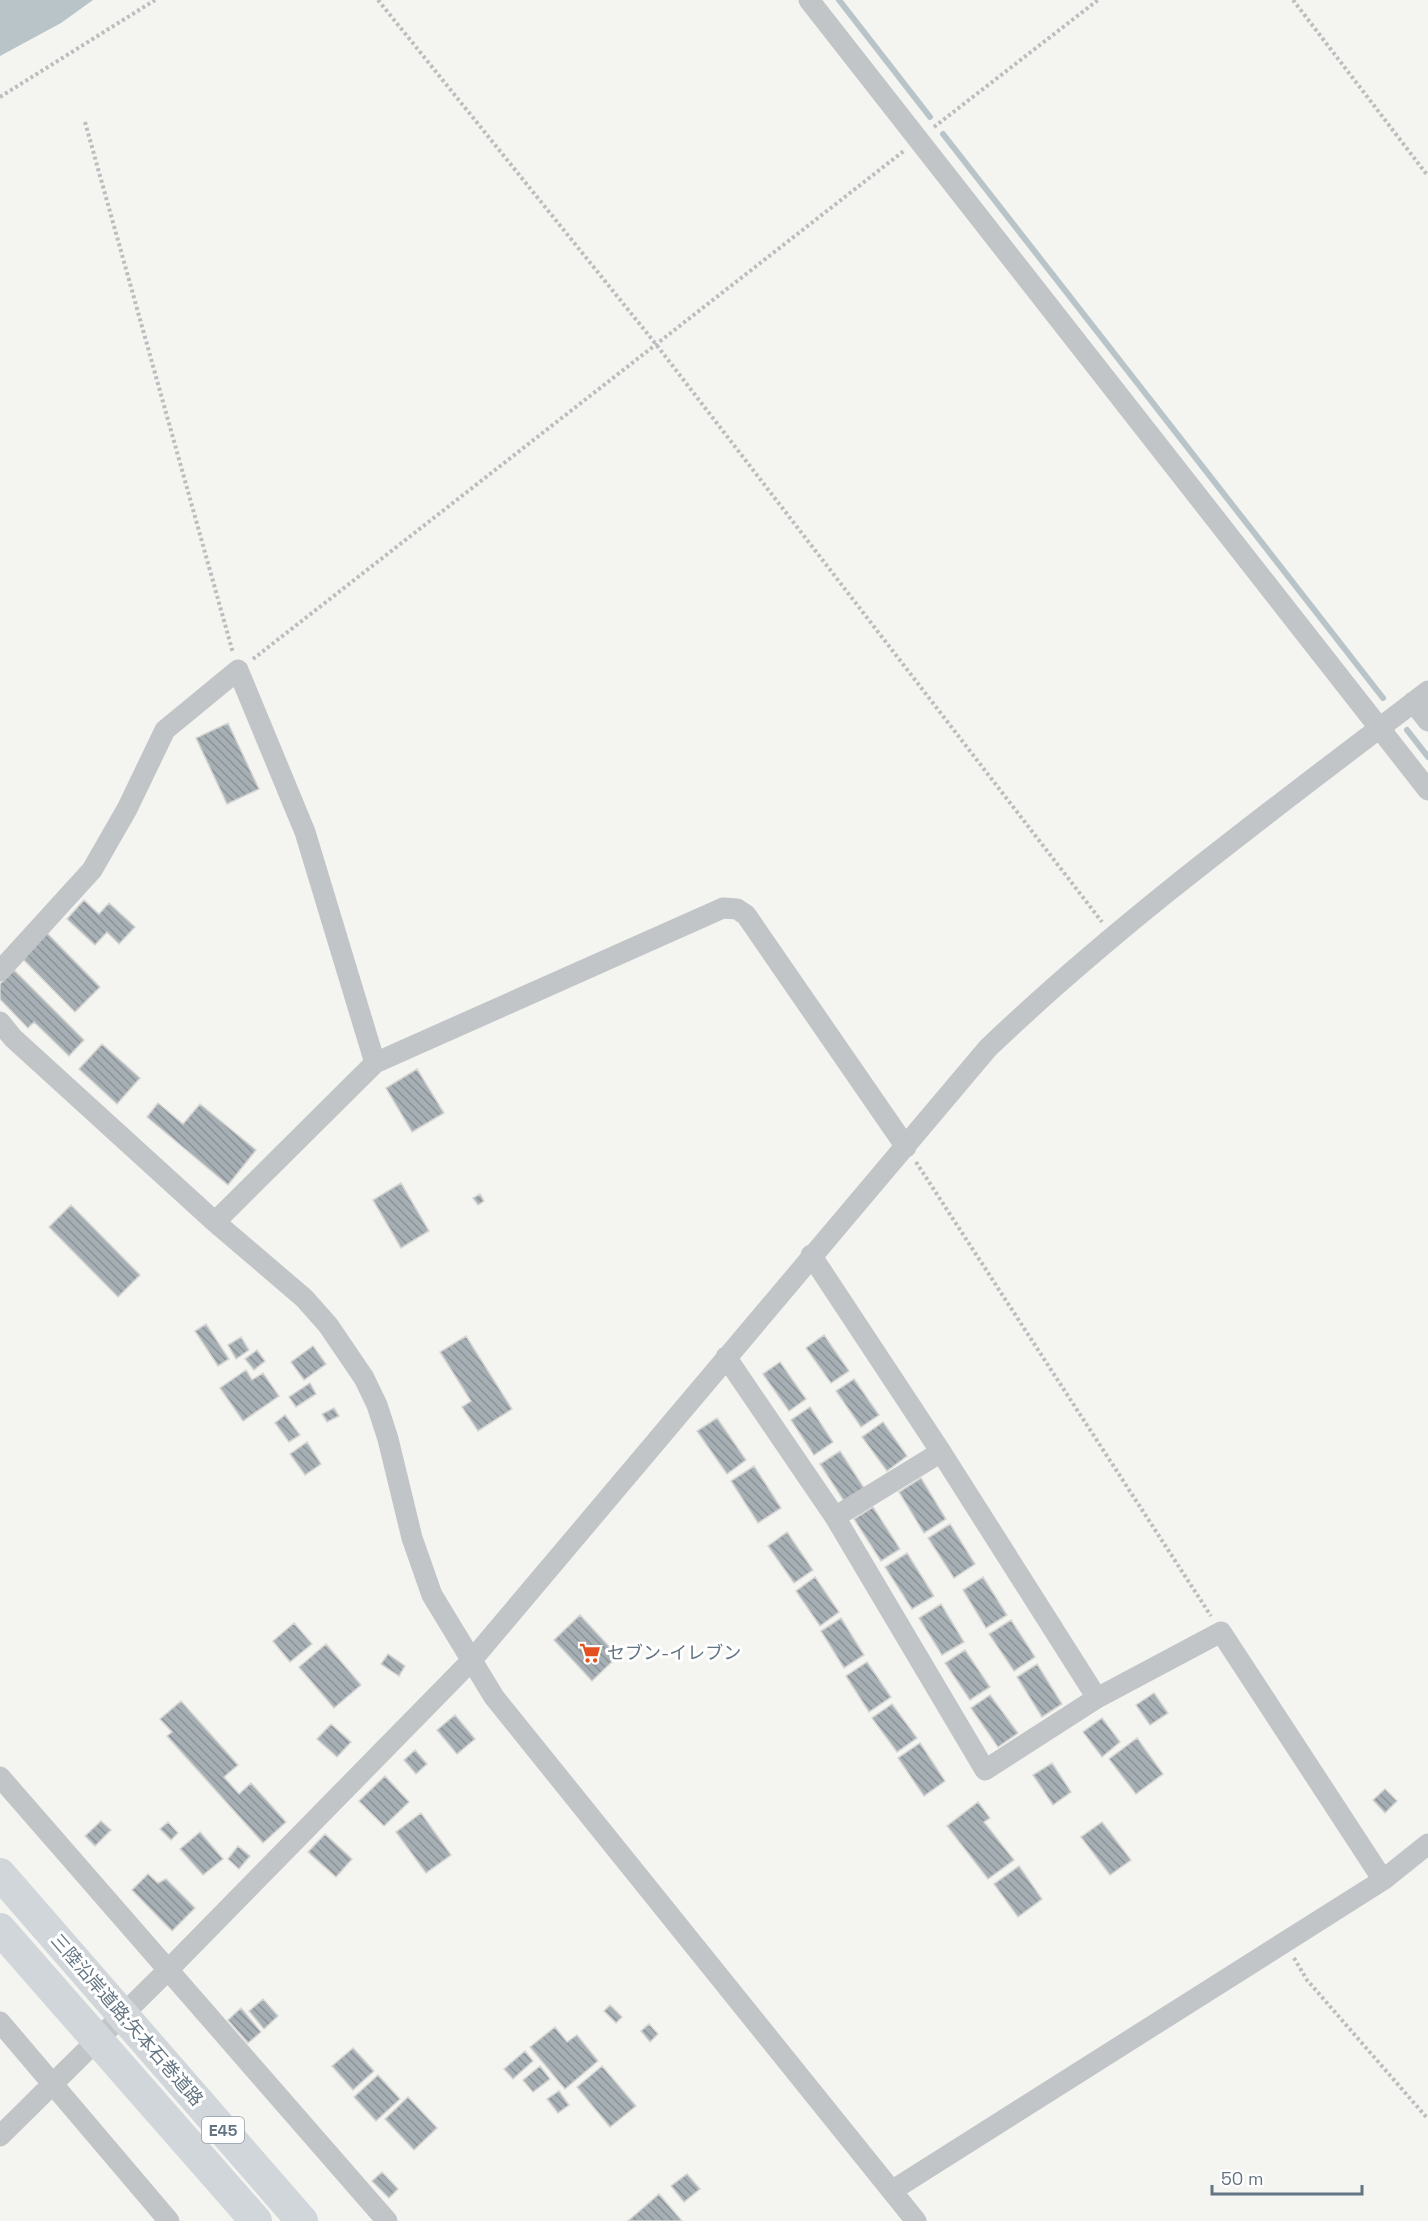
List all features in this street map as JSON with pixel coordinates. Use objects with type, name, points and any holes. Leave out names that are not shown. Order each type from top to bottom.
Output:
[{"type":"highway","name":"三陸沿岸道路;矢本石巻道路","points":[[0,1874],[302,2221]]},
{"type":"highway","name":"三陸沿岸道路;矢本石巻道路","points":[[0,1929],[256,2221]]},
{"type":"street","points":[[809,0],[1428,790]]},
{"type":"street","points":[[0,971],[93,870],[127,809],[165,730],[238,670],[304,832],[375,1063]]},
{"type":"street","points":[[0,2136],[167,1971],[471,1661],[811,1255],[906,1147],[988,1048],[1048,990],[1112,936],[1421,697],[1428,722]]},
{"type":"street","points":[[215,1222],[375,1063],[723,908],[737,909],[746,915],[906,1147]]},
{"type":"street","points":[[0,1022],[22,1046],[215,1222],[304,1298],[328,1325],[364,1378],[388,1439],[422,1571],[442,1614],[494,1697],[916,2221]]},
{"type":"street","points":[[811,1255],[941,1452],[1097,1698]]},
{"type":"street","points":[[726,1357],[835,1517],[985,1770],[1097,1698],[1221,1632],[1383,1880]]},
{"type":"street","points":[[835,1517],[941,1452]]},
{"type":"street","points":[[0,1777],[387,2221]]},
{"type":"street","points":[[893,2190],[1383,1880],[1428,1844]]},
{"type":"street","points":[[0,2022],[9,2042],[54,2083],[169,2221]]},
{"type":"path","points":[[0,97],[155,0]]},
{"type":"path","points":[[378,0],[655,343],[1112,936]]},
{"type":"path","points":[[85,122],[238,670],[1098,0]]},
{"type":"path","points":[[1293,0],[1428,176]]},
{"type":"path","points":[[906,1147],[1221,1632]]},
{"type":"path","points":[[1285,1942],[1307,1980],[1428,2119]]},
{"type":"shaded area","points":[[0,0],[93,0],[61,23],[0,56]]},
{"type":"building","points":[[228,723],[259,789],[227,804],[196,738]]},
{"type":"building","points":[[84,900],[99,914],[109,903],[135,927],[119,944],[107,932],[95,945],[67,919]]},
{"type":"building","points":[[46,932],[100,987],[75,1012],[21,957]]},
{"type":"building","points":[[14,970],[84,1040],[69,1056],[34,1022],[28,1028],[0,999],[0,984]]},
{"type":"building","points":[[102,1044],[140,1078],[117,1104],[79,1069]]},
{"type":"building","points":[[417,1069],[444,1113],[412,1132],[386,1088]]},
{"type":"building","points":[[158,1103],[183,1124],[200,1104],[256,1150],[228,1185],[147,1117]]},
{"type":"building","points":[[401,1183],[429,1231],[401,1248],[373,1200]]},
{"type":"building","points":[[480,1194],[484,1201],[478,1205],[473,1198]]},
{"type":"building","points":[[71,1205],[140,1275],[118,1297],[49,1227]]},
{"type":"building","points":[[206,1324],[229,1359],[218,1366],[195,1331]]},
{"type":"building","points":[[824,1335],[849,1371],[831,1383],[806,1348]]},
{"type":"building","points":[[466,1336],[512,1409],[478,1431],[462,1407],[471,1401],[440,1352]]},
{"type":"building","points":[[241,1337],[249,1350],[236,1359],[228,1345]]},
{"type":"building","points":[[313,1346],[326,1364],[304,1380],[291,1362]]},
{"type":"building","points":[[257,1350],[265,1361],[254,1370],[245,1359]]},
{"type":"building","points":[[780,1362],[806,1399],[789,1411],[763,1374]]},
{"type":"building","points":[[246,1370],[252,1380],[263,1373],[279,1396],[243,1421],[220,1388]]},
{"type":"building","points":[[854,1379],[879,1415],[861,1427],[836,1391]]},
{"type":"building","points":[[310,1383],[316,1394],[296,1407],[289,1397]]},
{"type":"building","points":[[810,1407],[833,1442],[814,1455],[791,1420]]},
{"type":"building","points":[[334,1408],[339,1416],[327,1422],[322,1414]]},
{"type":"building","points":[[285,1415],[300,1435],[289,1442],[275,1423]]},
{"type":"building","points":[[717,1418],[746,1460],[727,1474],[697,1431]]},
{"type":"building","points":[[883,1422],[907,1456],[887,1471],[862,1437]]},
{"type":"building","points":[[307,1442],[321,1464],[305,1475],[290,1454]]},
{"type":"building","points":[[840,1451],[864,1488],[844,1501],[820,1464]]},
{"type":"building","points":[[754,1466],[781,1508],[758,1523],[731,1481]]},
{"type":"building","points":[[921,1478],[946,1519],[924,1533],[899,1492]]},
{"type":"building","points":[[873,1507],[900,1549],[881,1561],[854,1519]]},
{"type":"building","points":[[950,1524],[975,1564],[954,1578],[928,1538]]},
{"type":"building","points":[[787,1532],[813,1570],[794,1583],[768,1546]]},
{"type":"building","points":[[907,1553],[934,1596],[912,1609],[885,1567]]},
{"type":"building","points":[[815,1577],[839,1612],[820,1626],[796,1591]]},
{"type":"building","points":[[983,1577],[1007,1615],[986,1628],[963,1590]]},
{"type":"building","points":[[941,1604],[964,1642],[942,1655],[919,1618]]},
{"type":"building","points":[[580,1615],[618,1656],[592,1681],[554,1640]]},
{"type":"building","points":[[841,1618],[864,1655],[844,1668],[821,1631]]},
{"type":"building","points":[[1011,1620],[1035,1657],[1014,1671],[989,1634]]},
{"type":"building","points":[[294,1623],[312,1644],[290,1662],[273,1641]]},
{"type":"building","points":[[326,1644],[361,1685],[334,1708],[299,1667]]},
{"type":"building","points":[[965,1650],[990,1687],[970,1700],[945,1663]]},
{"type":"building","points":[[388,1654],[405,1666],[399,1676],[381,1664]]},
{"type":"building","points":[[867,1662],[891,1697],[869,1712],[846,1676]]},
{"type":"building","points":[[1037,1664],[1062,1704],[1042,1717],[1017,1677]]},
{"type":"building","points":[[1154,1693],[1168,1713],[1150,1725],[1136,1705]]},
{"type":"building","points":[[990,1695],[1018,1733],[998,1747],[971,1708]]},
{"type":"building","points":[[181,1701],[238,1765],[224,1777],[239,1794],[251,1783],[286,1822],[263,1843],[167,1736],[172,1732],[160,1719]]},
{"type":"building","points":[[892,1704],[917,1738],[897,1752],[872,1718]]},
{"type":"building","points":[[455,1715],[475,1739],[457,1754],[437,1730]]},
{"type":"building","points":[[1102,1718],[1120,1742],[1102,1757],[1083,1732]]},
{"type":"building","points":[[331,1724],[351,1742],[337,1757],[317,1739]]},
{"type":"building","points":[[1137,1738],[1163,1774],[1136,1794],[1109,1759]]},
{"type":"building","points":[[920,1743],[945,1781],[924,1796],[898,1758]]},
{"type":"building","points":[[415,1750],[427,1764],[416,1774],[404,1760]]},
{"type":"building","points":[[1052,1763],[1071,1792],[1053,1805],[1033,1775]]},
{"type":"building","points":[[385,1776],[409,1802],[384,1826],[359,1801]]},
{"type":"building","points":[[1385,1789],[1397,1801],[1385,1813],[1373,1800]]},
{"type":"building","points":[[978,1802],[990,1818],[984,1822],[1014,1860],[988,1879],[947,1826]]},
{"type":"building","points":[[421,1813],[451,1855],[426,1873],[396,1832]]},
{"type":"building","points":[[101,1821],[111,1830],[95,1846],[85,1836]]},
{"type":"building","points":[[168,1822],[178,1833],[171,1840],[160,1829]]},
{"type":"building","points":[[1102,1822],[1131,1860],[1110,1875],[1081,1837]]},
{"type":"building","points":[[200,1832],[223,1859],[203,1875],[180,1849]]},
{"type":"building","points":[[325,1834],[352,1859],[336,1877],[308,1852]]},
{"type":"building","points":[[238,1846],[250,1856],[239,1869],[228,1859]]},
{"type":"building","points":[[1019,1866],[1042,1899],[1018,1917],[994,1884]]},
{"type":"building","points":[[148,1874],[158,1883],[166,1879],[195,1908],[172,1931],[132,1890]]},
{"type":"building","points":[[263,1999],[278,2016],[264,2029],[249,2011]]},
{"type":"building","points":[[610,2005],[622,2017],[616,2023],[604,2011]]},
{"type":"building","points":[[241,2008],[261,2032],[248,2043],[228,2020]]},
{"type":"building","points":[[649,2024],[658,2034],[650,2042],[641,2031]]},
{"type":"building","points":[[555,2027],[567,2042],[577,2035],[598,2061],[565,2089],[530,2047]]},
{"type":"building","points":[[353,2048],[374,2071],[353,2090],[332,2066]]},
{"type":"building","points":[[525,2051],[533,2061],[513,2079],[504,2069]]},
{"type":"building","points":[[540,2066],[550,2079],[533,2092],[523,2080]]},
{"type":"building","points":[[602,2066],[636,2106],[610,2127],[577,2087]]},
{"type":"building","points":[[378,2075],[400,2099],[376,2121],[354,2097]]},
{"type":"building","points":[[559,2091],[569,2105],[558,2113],[547,2099]]},
{"type":"building","points":[[408,2097],[437,2128],[414,2150],[385,2119]]},
{"type":"building","points":[[382,2172],[398,2189],[389,2198],[372,2181]]},
{"type":"building","points":[[687,2174],[700,2189],[684,2202],[671,2186]]},
{"type":"building","points":[[659,2194],[682,2221],[628,2221]]},
{"type":"waterway","points":[[839,0],[930,117]]},
{"type":"waterway","points":[[943,134],[1383,698]]},
{"type":"waterway","points":[[1407,730],[1428,757]]},
{"type":"place","name":"セブン-イレブン","points":[[590,1653]]}]
